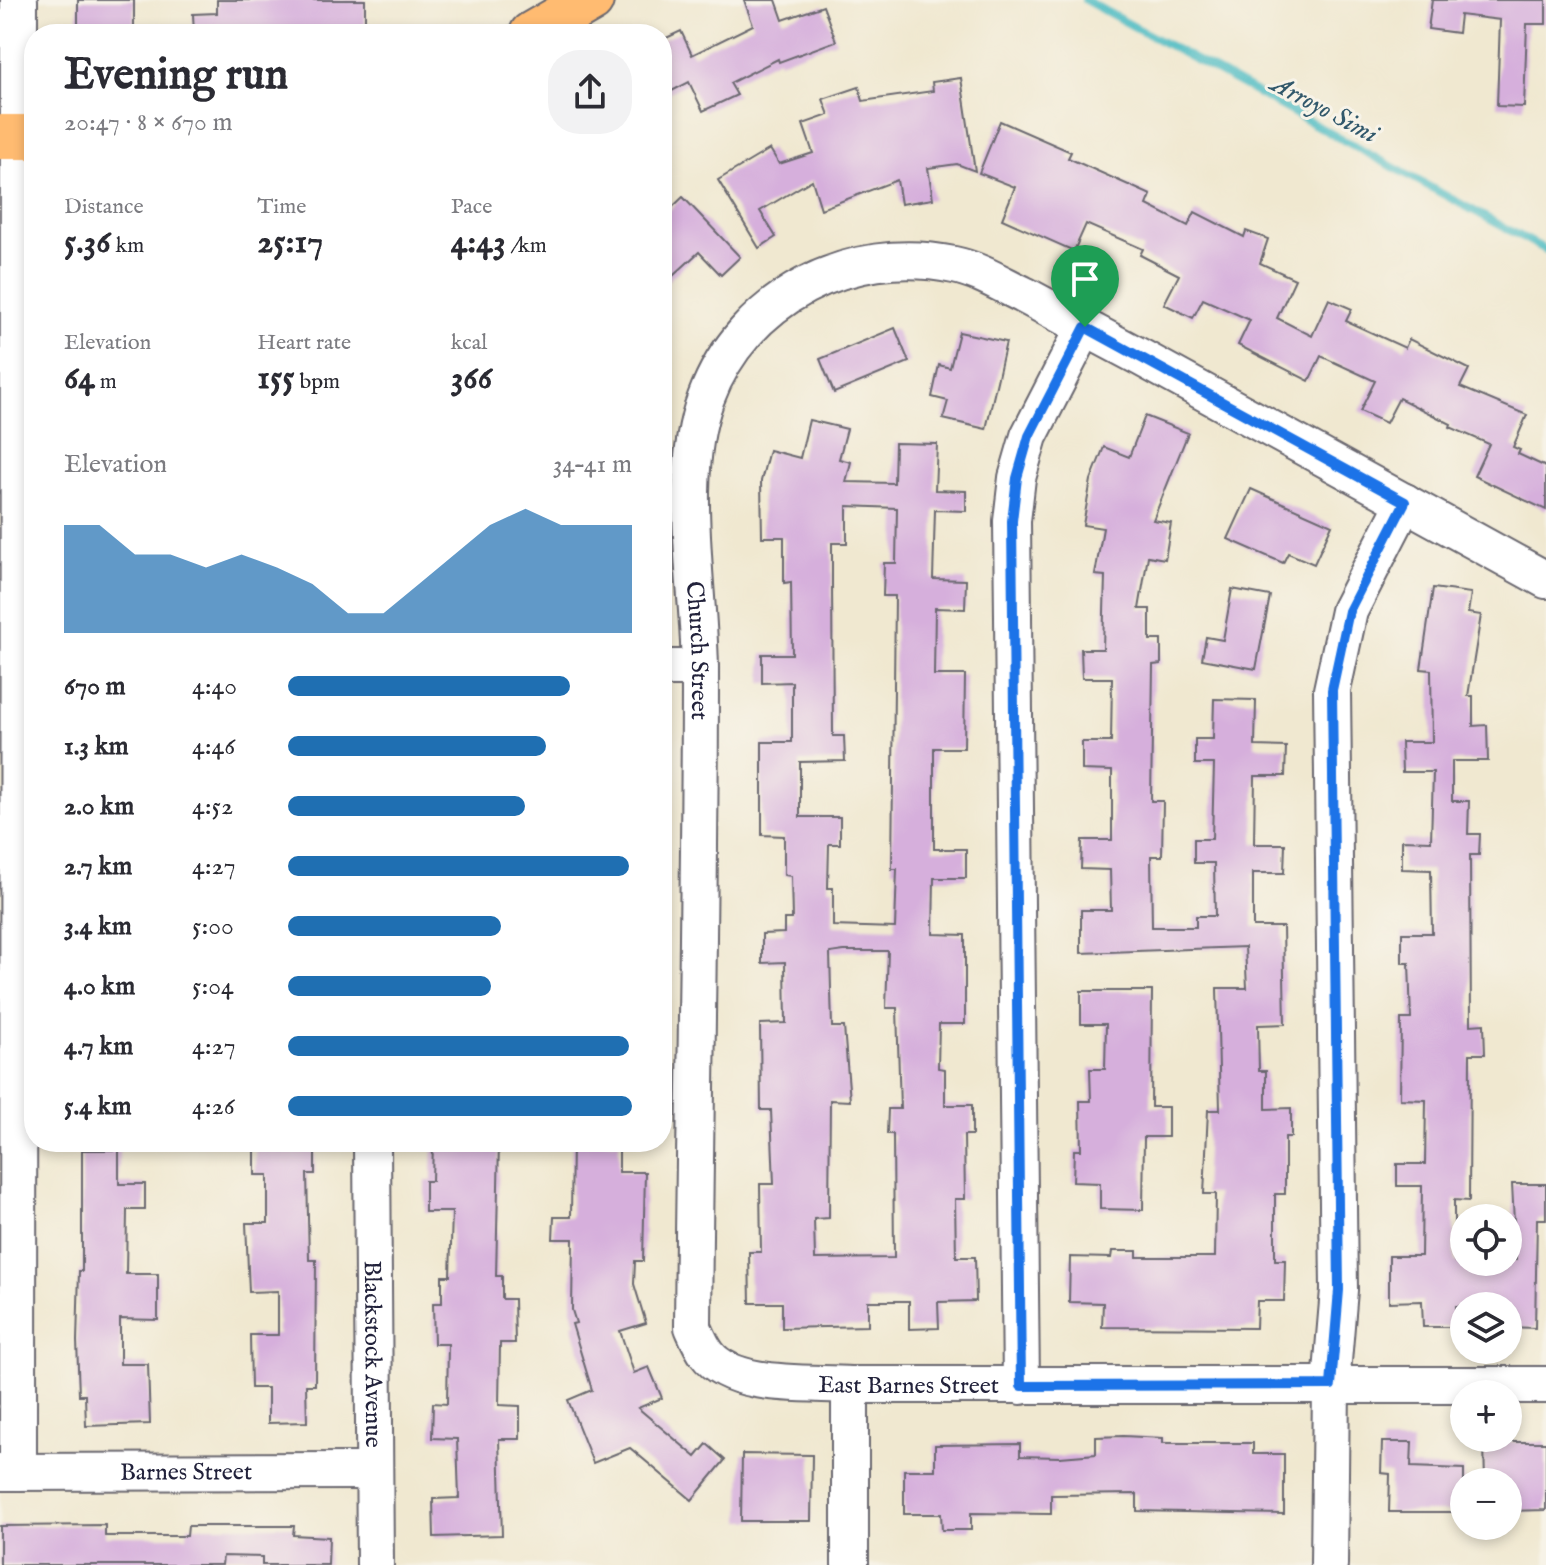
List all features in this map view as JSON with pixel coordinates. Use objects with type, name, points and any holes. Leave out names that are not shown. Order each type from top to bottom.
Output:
[{"type":"main road","points":[[549,24],[591,0]]},
{"type":"street","points":[[9,1472],[19,0]]},
{"type":"street","name":"Church Street","points":[[708,1357],[693,1327],[700,668],[692,469],[696,429],[721,365],[775,302],[801,285],[838,271],[879,261],[917,260],[973,269],[1085,327],[1546,580]]},
{"type":"street","points":[[1021,1386],[1012,521],[1017,478],[1029,436],[1085,327]]},
{"type":"street","points":[[1329,1565],[1331,1385],[1339,1290],[1332,690],[1349,611],[1405,502]]},
{"type":"street","points":[[672,668],[700,668]]},
{"type":"street","name":"Blackstock Avenue","points":[[372,1152],[375,1565]]},
{"type":"street","name":"East Barnes Street","points":[[708,1357],[734,1375],[743,1377],[850,1385],[1546,1385]]},
{"type":"street","points":[[850,1385],[850,1565]]},
{"type":"street","name":"Barnes Street","points":[[9,1472],[373,1471]]},
{"type":"building","points":[[78,0],[134,0],[134,24],[78,24]]},
{"type":"building","points":[[217,0],[365,0],[365,24],[194,24],[193,14],[217,13]]},
{"type":"building","points":[[744,0],[776,0],[783,20],[823,6],[836,41],[779,62],[778,59],[730,83],[737,95],[703,111],[689,82],[672,91],[672,35],[681,31],[692,55],[753,25]]},
{"type":"building","points":[[1432,0],[1546,0],[1546,24],[1527,24],[1524,107],[1497,106],[1500,20],[1460,15],[1458,33],[1428,29]]},
{"type":"building","points":[[961,78],[975,171],[957,164],[928,168],[933,199],[901,204],[897,180],[821,209],[812,180],[760,211],[776,237],[759,248],[718,180],[770,149],[779,164],[813,153],[803,124],[829,115],[823,99],[859,87],[863,101],[933,91],[932,82]]},
{"type":"building","points":[[1000,121],[1071,152],[1068,158],[1151,195],[1147,205],[1188,226],[1195,212],[1244,237],[1246,231],[1268,239],[1260,263],[1295,279],[1277,318],[1312,336],[1329,299],[1352,309],[1346,321],[1405,348],[1409,339],[1469,369],[1460,387],[1527,415],[1513,447],[1520,450],[1518,454],[1546,467],[1546,510],[1474,476],[1489,444],[1450,427],[1451,424],[1399,398],[1386,423],[1360,411],[1375,381],[1321,356],[1309,381],[1238,345],[1250,320],[1203,299],[1193,318],[1164,304],[1179,275],[1140,255],[1143,249],[1086,224],[1074,251],[1002,219],[1015,187],[979,173]]},
{"type":"building","points":[[683,197],[740,257],[721,275],[699,252],[672,277],[672,207]]},
{"type":"building","points":[[895,328],[909,362],[834,393],[820,359]]},
{"type":"building","points":[[959,332],[1006,342],[986,429],[943,419],[948,401],[932,397],[939,365],[950,368]]},
{"type":"building","points":[[1145,416],[1188,433],[1153,520],[1171,523],[1165,559],[1148,556],[1139,609],[1150,609],[1150,640],[1161,640],[1161,664],[1153,665],[1151,801],[1163,801],[1162,856],[1151,856],[1152,927],[1196,927],[1196,916],[1215,916],[1214,863],[1194,863],[1194,839],[1212,839],[1214,764],[1195,764],[1195,739],[1213,739],[1214,699],[1256,700],[1255,746],[1286,747],[1285,776],[1255,776],[1254,844],[1285,844],[1284,873],[1253,873],[1253,927],[1283,927],[1285,1024],[1258,1025],[1259,1071],[1266,1071],[1266,1109],[1291,1108],[1291,1137],[1285,1137],[1285,1194],[1275,1194],[1275,1260],[1285,1260],[1284,1301],[1257,1301],[1256,1328],[1102,1327],[1103,1303],[1069,1302],[1070,1257],[1111,1258],[1112,1251],[1137,1251],[1137,1257],[1215,1257],[1216,1194],[1204,1194],[1208,1110],[1220,1110],[1217,988],[1247,988],[1245,947],[1081,953],[1081,910],[1111,910],[1110,870],[1081,869],[1082,840],[1112,840],[1112,771],[1082,770],[1082,742],[1111,742],[1112,678],[1082,678],[1081,649],[1103,649],[1105,576],[1095,575],[1103,528],[1083,525],[1091,480],[1104,447],[1129,457]]},
{"type":"building","points":[[809,420],[847,429],[839,459],[851,462],[846,482],[894,483],[895,443],[937,444],[935,490],[966,491],[966,511],[935,510],[933,579],[966,580],[965,609],[935,608],[934,675],[965,675],[964,748],[934,748],[934,849],[966,849],[966,878],[934,878],[933,934],[965,935],[965,1024],[939,1024],[938,1068],[945,1069],[945,1105],[972,1105],[972,1135],[964,1135],[965,1199],[955,1199],[956,1257],[975,1257],[976,1301],[938,1302],[939,1328],[909,1329],[909,1301],[868,1301],[868,1326],[782,1328],[782,1303],[750,1303],[749,1252],[761,1252],[760,1184],[774,1184],[771,1110],[761,1110],[760,1024],[786,1023],[785,962],[762,963],[762,934],[784,933],[784,919],[792,919],[791,876],[784,875],[784,836],[762,835],[762,742],[792,742],[792,682],[762,683],[762,654],[792,654],[791,582],[784,583],[784,537],[762,537],[761,481],[769,450],[800,458]],"holes":[[[847,506],[897,508],[896,563],[884,563],[883,596],[895,596],[892,869],[897,869],[895,928],[833,926],[833,888],[828,888],[829,844],[840,844],[840,817],[800,817],[800,762],[845,761],[844,736],[833,736],[832,543],[847,543]],[[888,951],[886,1008],[897,1008],[900,1109],[888,1109],[887,1134],[893,1134],[894,1258],[815,1259],[814,1219],[829,1218],[830,1100],[850,1101],[844,1027],[832,1027],[830,953]]]},
{"type":"building","points":[[1251,489],[1332,525],[1314,564],[1288,553],[1283,563],[1228,539]]},
{"type":"building","points":[[1433,588],[1471,593],[1468,613],[1481,615],[1468,696],[1473,696],[1473,726],[1487,725],[1488,761],[1452,761],[1452,801],[1469,801],[1468,834],[1480,834],[1479,855],[1470,855],[1471,1025],[1484,1024],[1485,1054],[1470,1054],[1469,1201],[1454,1200],[1454,1204],[1450,1204],[1450,1276],[1522,1276],[1522,1204],[1513,1204],[1512,1184],[1546,1184],[1546,1219],[1537,1219],[1535,1328],[1522,1328],[1522,1292],[1450,1292],[1450,1327],[1423,1327],[1422,1301],[1389,1302],[1389,1256],[1421,1256],[1422,1186],[1397,1186],[1397,1164],[1425,1164],[1426,1100],[1400,1099],[1401,1019],[1411,1019],[1409,963],[1402,963],[1402,933],[1432,933],[1431,870],[1402,869],[1402,840],[1431,841],[1433,772],[1402,772],[1401,742],[1432,742],[1431,670],[1421,669]]},
{"type":"building","points":[[1232,589],[1270,596],[1256,669],[1202,659],[1206,637],[1223,640]]},
{"type":"building","points":[[1081,991],[1152,991],[1151,1107],[1168,1107],[1168,1137],[1144,1137],[1143,1210],[1100,1209],[1100,1183],[1073,1182],[1074,1150],[1081,1150],[1080,1101],[1091,1101],[1090,1069],[1105,1069],[1106,1024],[1081,1024]]},
{"type":"building","points":[[82,1152],[119,1152],[119,1184],[145,1184],[145,1210],[127,1210],[126,1274],[158,1274],[158,1320],[120,1319],[120,1364],[148,1364],[150,1424],[86,1426],[85,1395],[79,1395],[77,1341],[79,1271],[82,1271]]},
{"type":"building","points":[[255,1152],[315,1152],[315,1174],[307,1174],[309,1260],[316,1260],[315,1385],[306,1385],[307,1422],[268,1423],[268,1388],[251,1388],[250,1335],[278,1335],[278,1291],[249,1292],[246,1223],[268,1223],[268,1175],[255,1175]]},
{"type":"building","points":[[433,1152],[499,1152],[496,1276],[502,1276],[502,1299],[514,1299],[515,1343],[500,1343],[499,1405],[520,1406],[520,1439],[499,1439],[502,1535],[434,1537],[433,1499],[459,1498],[457,1439],[432,1438],[433,1403],[447,1404],[448,1344],[434,1344],[433,1303],[442,1303],[442,1276],[450,1276],[452,1212],[425,1212],[425,1181],[432,1181]]},
{"type":"building","points":[[572,1152],[619,1152],[619,1172],[645,1172],[643,1261],[635,1261],[634,1284],[646,1323],[620,1331],[634,1373],[649,1367],[662,1398],[638,1408],[696,1457],[707,1444],[725,1460],[692,1500],[630,1448],[593,1463],[568,1400],[592,1390],[572,1324],[576,1323],[572,1310],[573,1239],[553,1239],[554,1217],[571,1217]]},
{"type":"building","points":[[1096,1437],[1163,1438],[1163,1443],[1253,1443],[1253,1454],[1284,1454],[1284,1514],[1137,1511],[1137,1494],[1051,1495],[1051,1514],[971,1513],[971,1530],[942,1530],[941,1514],[904,1514],[904,1470],[935,1470],[935,1445],[1020,1444],[1020,1456],[1060,1457],[1096,1454]]},
{"type":"building","points":[[1382,1442],[1412,1442],[1411,1467],[1450,1468],[1450,1512],[1389,1512],[1390,1474],[1381,1473]]},
{"type":"building","points":[[1522,1442],[1546,1442],[1546,1510],[1522,1511],[1522,1468],[1485,1468],[1484,1452],[1522,1452]]},
{"type":"building","points":[[742,1454],[812,1455],[811,1521],[741,1521]]},
{"type":"building","points":[[105,1525],[105,1536],[187,1536],[188,1526],[294,1526],[293,1535],[329,1537],[328,1565],[262,1565],[262,1557],[223,1556],[222,1565],[0,1565],[0,1526]]},
{"type":"waterway","name":"Arroyo Simi","points":[[1085,0],[1546,250]]},
{"type":"route","points":[[1085,327],[1405,502],[1349,611],[1332,690],[1339,1290],[1331,1385],[1021,1386],[1012,521],[1017,478],[1029,436],[1085,327]]}]
